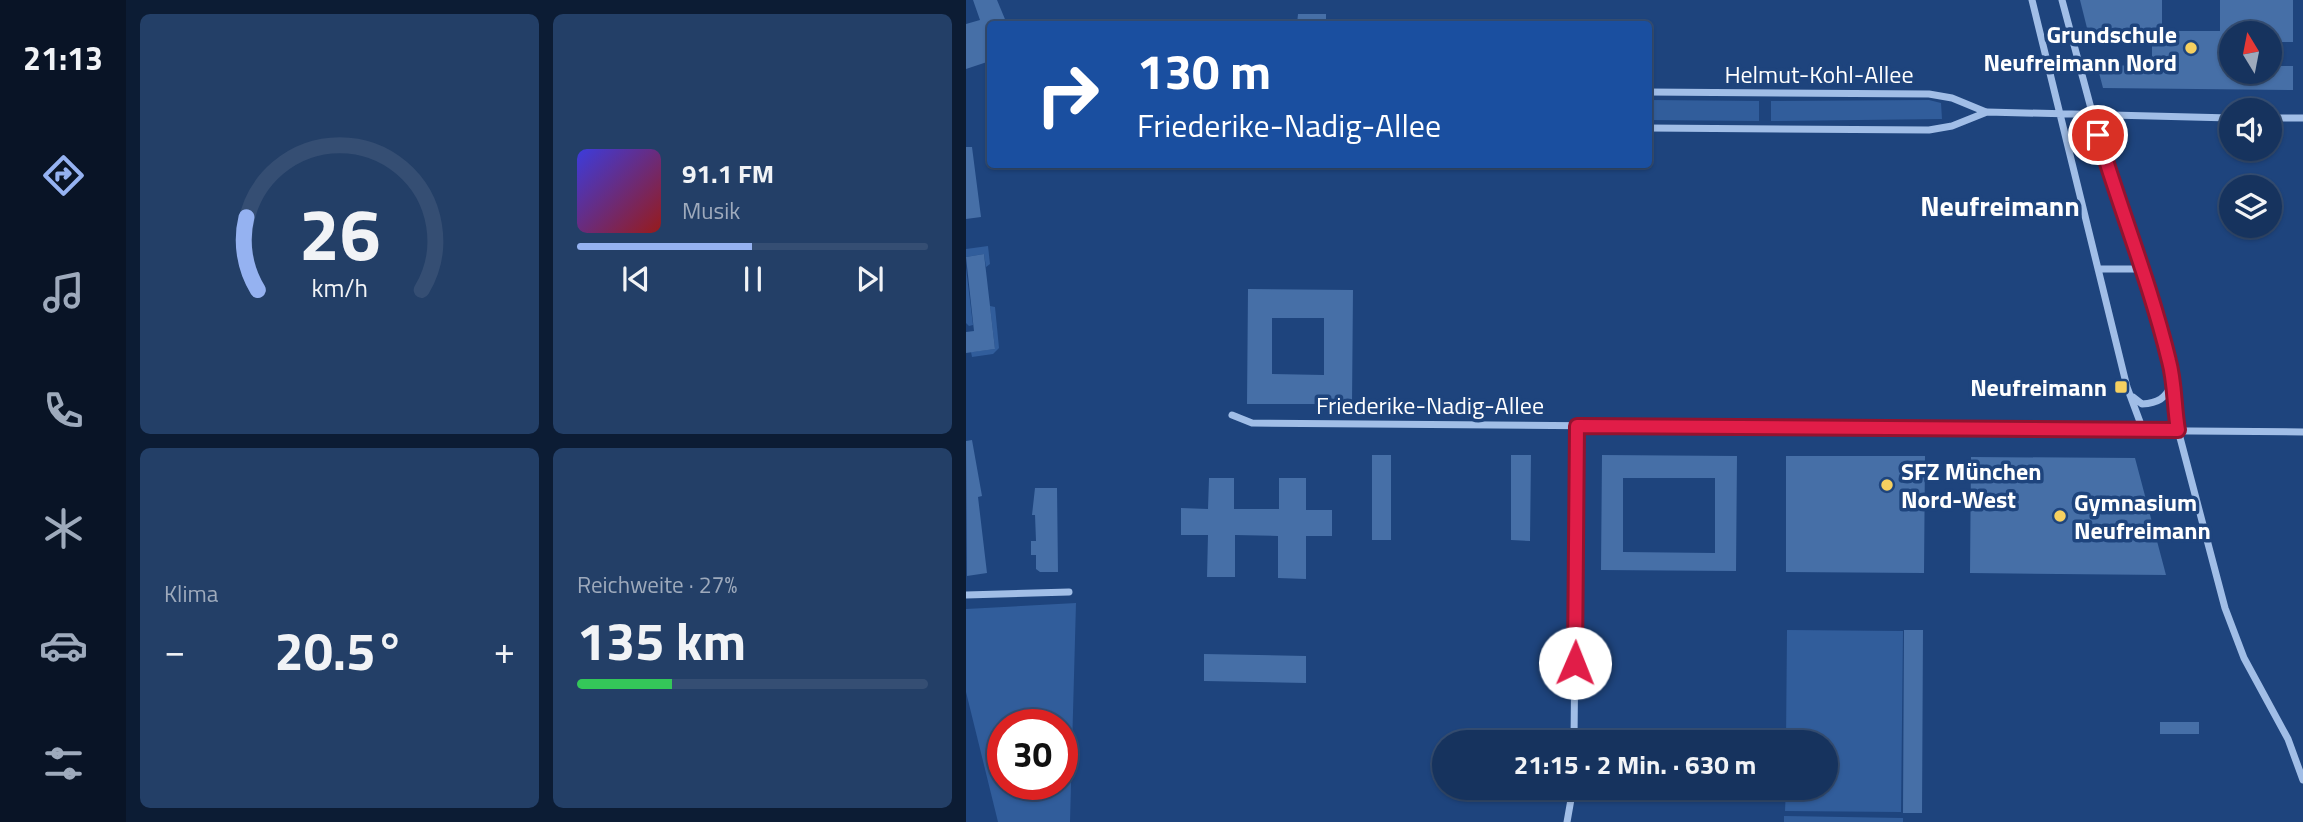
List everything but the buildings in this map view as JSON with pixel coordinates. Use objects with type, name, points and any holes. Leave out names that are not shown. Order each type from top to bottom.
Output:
[{"type":"street","points":[[2032,0],[2098,269],[2131,395],[2143,430]]},
{"type":"street","points":[[2062,0],[2111,183],[2145,270],[2173,383],[2178,430],[2231,626],[2244,658],[2288,739],[2303,780]]},
{"type":"street","name":"Helmut-Kohl-Allee","points":[[1652,92],[1930,94],[1952,98],[1987,112],[2219,118]]},
{"type":"street","name":"Helmut-Kohl-Allee","points":[[1652,128],[1929,130],[1952,126],[1987,112]]},
{"type":"street","points":[[2282,118],[2303,118]]},
{"type":"street","points":[[2098,269],[2145,270]]},
{"type":"street","points":[[2131,395],[2142,404],[2158,402],[2166,397],[2173,383]]},
{"type":"street","name":"Friederike-Nadig-Allee","points":[[1232,415],[1252,423],[2303,432]]},
{"type":"street","points":[[1574,730],[1577,426]]},
{"type":"street","points":[[966,595],[1069,592]]},
{"type":"street","points":[[1567,822],[1571,800]]},
{"type":"shaded area","points":[[1652,100],[1759,101],[1759,121],[1652,120]]},
{"type":"shaded area","points":[[1929,100],[1941,103],[1942,119],[1771,121],[1771,101]]},
{"type":"shaded area","points":[[988,246],[990,264],[986,267],[984,254],[966,257],[966,249]]},
{"type":"shaded area","points":[[966,268],[973,325],[969,326],[966,323]]},
{"type":"shaded area","points":[[990,306],[995,307],[999,348],[993,354],[972,357],[971,352],[995,349]]},
{"type":"shaded area","points":[[1076,603],[1073,709],[987,709],[987,777],[966,692],[966,609]]},
{"type":"shaded area","points":[[1787,630],[1903,631],[1901,812],[1785,811],[1785,800],[1838,800],[1838,730],[1786,730]]},
{"type":"shaded area","points":[[993,800],[1071,800],[1070,822],[998,822]]},
{"type":"shaded area","points":[[1784,816],[1903,818],[1903,822],[1784,822]]},
{"type":"place","name":"Grundschule Neufreimann Nord","points":[[2191,48]]},
{"type":"place","name":"Neufreimann","points":[[2121,387]]},
{"type":"place","name":"SFZ München Nord-West","points":[[1887,485]]},
{"type":"place","name":"Gymnasium Neufreimann","points":[[2060,516]]},
{"type":"district","name":"Neufreimann","points":[[2000,205]]},
{"type":"route","points":[[1575,663],[1577,426],[2178,430],[2170,365],[2147,276],[2116,198],[2098,135]]}]
